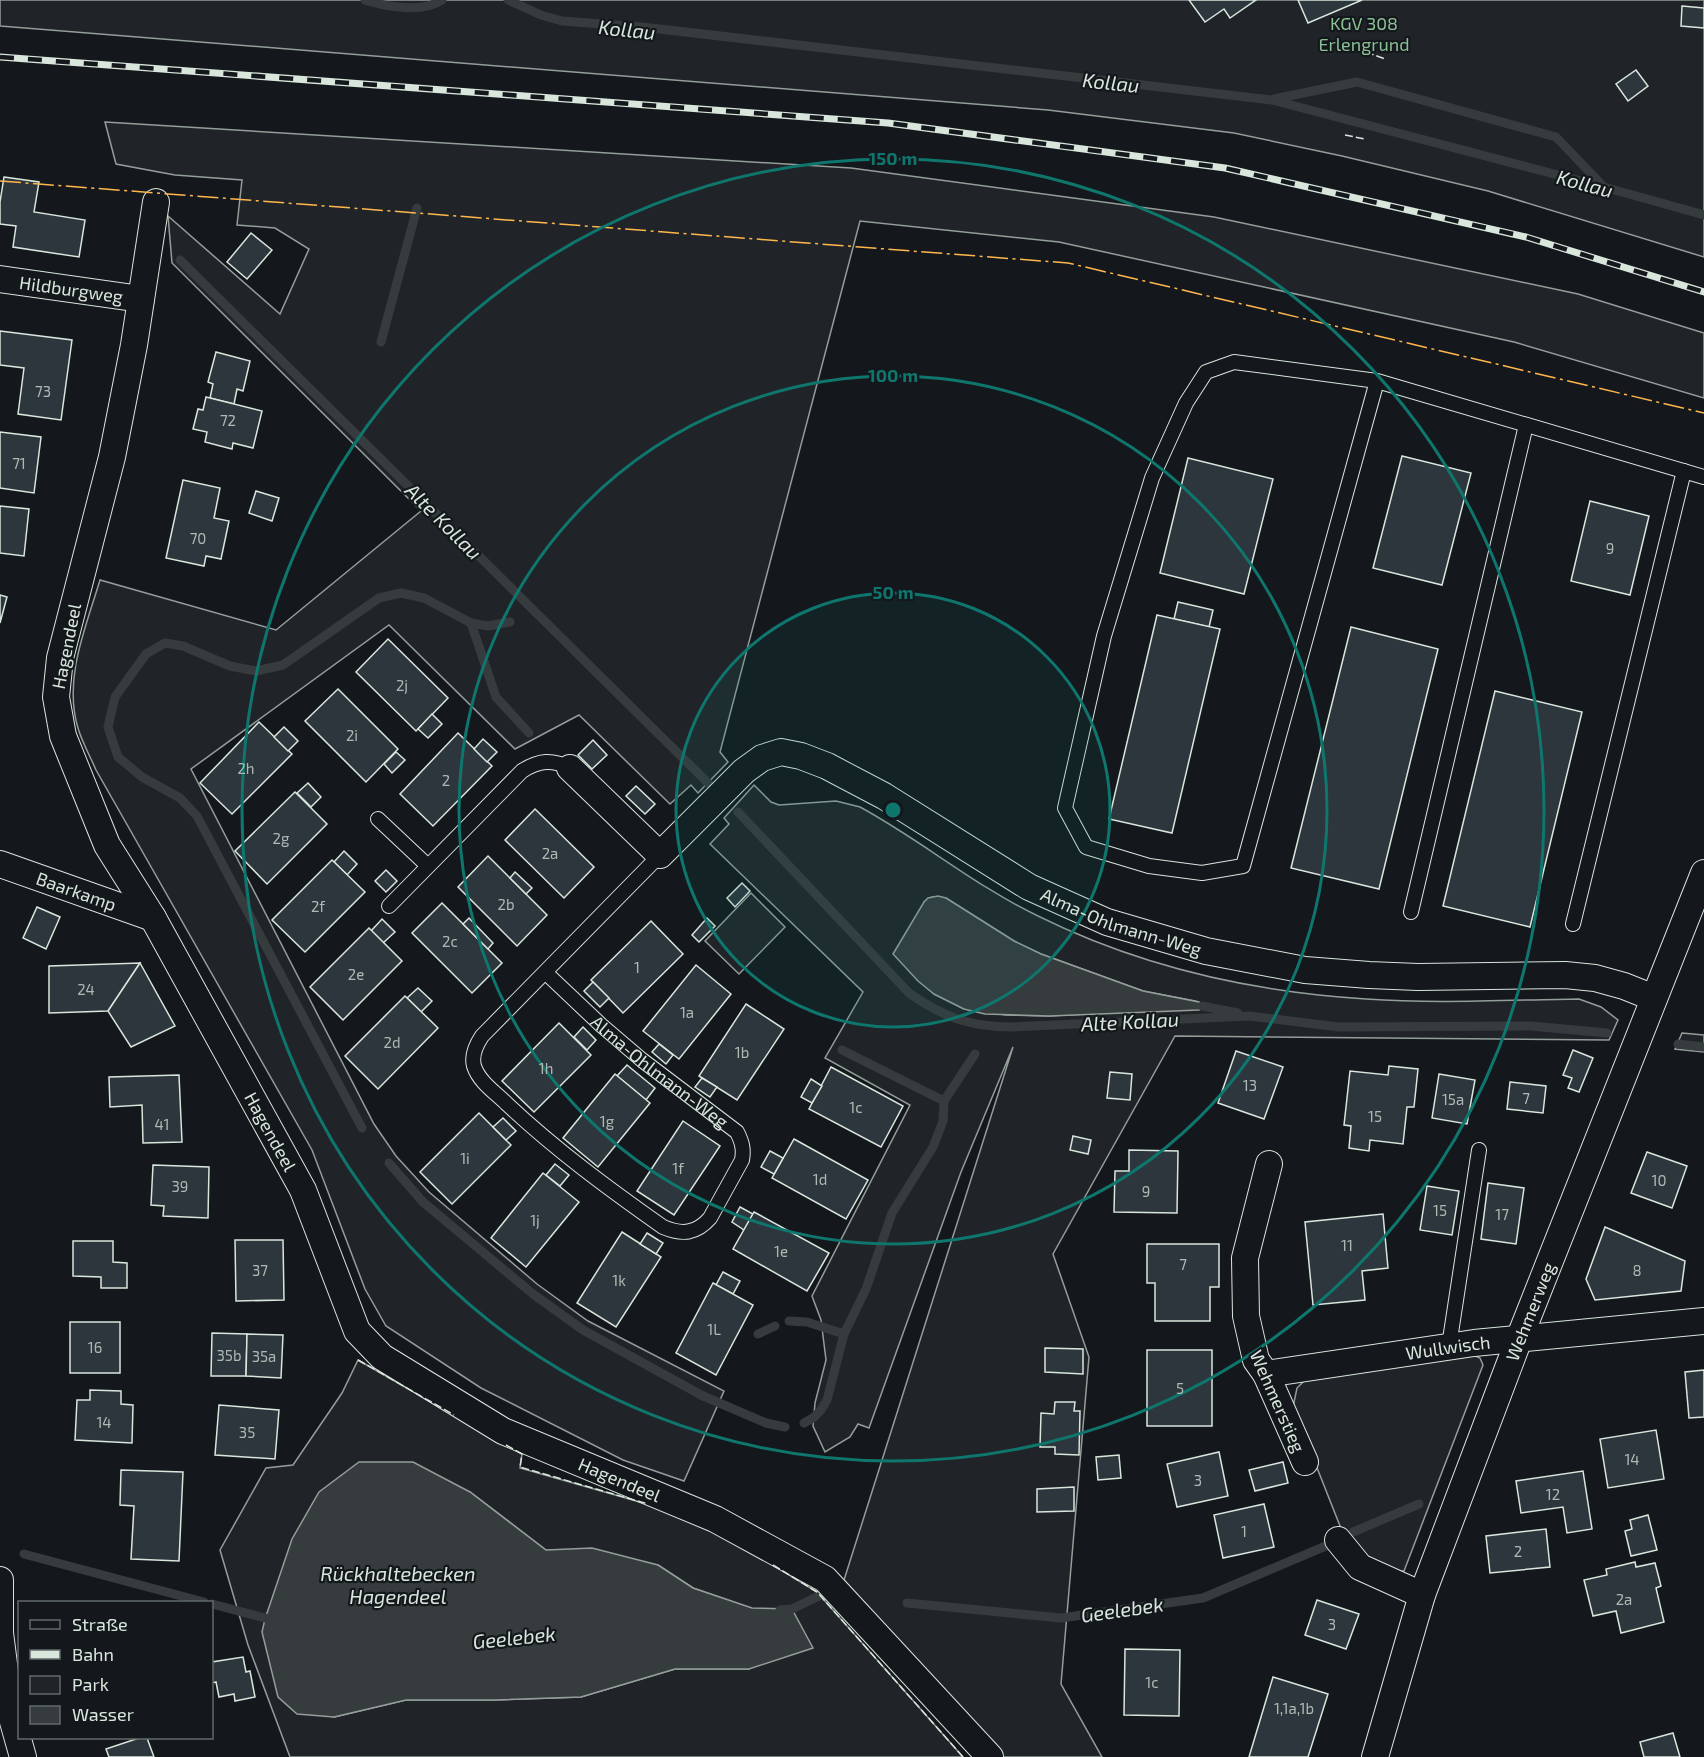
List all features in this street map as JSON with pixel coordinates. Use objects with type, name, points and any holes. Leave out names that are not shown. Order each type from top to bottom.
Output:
[{"type":"street","name":"Hagendeel","points":[[156,202],[112,458],[60,658],[56,697],[63,736],[107,845],[153,918],[303,1190],[357,1331],[382,1357],[504,1431],[715,1519],[825,1579],[990,1757]]},
{"type":"street","name":"Hildburgweg","points":[[0,279],[141,299]]},
{"type":"street","name":"Alma-Ohlmann-Weg","points":[[660,855],[744,771],[762,758],[781,752],[827,766],[884,796],[1029,887],[1107,922],[1206,951],[1305,970],[1369,975],[1418,977],[1565,975],[1595,978],[1654,998]]},
{"type":"street","points":[[570,768],[660,855]]},
{"type":"street","name":"Baarkamp","points":[[0,864],[153,918]]},
{"type":"street","name":"Wehmerweg","points":[[1375,1757],[1422,1595],[1519,1339],[1704,873]]},
{"type":"street","name":"Wehmerstieg","points":[[1269,1164],[1245,1258],[1246,1316],[1256,1360],[1266,1374],[1305,1462]]},
{"type":"street","name":"Wullwisch","points":[[1266,1374],[1449,1346],[1704,1322]]},
{"type":"street","points":[[1338,1540],[1360,1567],[1422,1595]]},
{"type":"street","points":[[0,1580],[0,1633],[10,1712],[23,1757]]},
{"type":"lane","points":[[1377,381],[1243,867],[1202,873],[1149,866],[1086,847],[1065,808],[1104,636],[1152,478],[1186,403],[1206,372],[1234,362],[1377,381],[1704,477]]},
{"type":"lane","points":[[1411,912],[1527,426]]},
{"type":"lane","points":[[1573,924],[1684,471]]},
{"type":"lane","points":[[389,906],[533,764],[546,761],[558,762],[570,768]]},
{"type":"lane","points":[[378,819],[428,866]]},
{"type":"lane","name":"Alma-Ohlmann-Weg","points":[[545,972],[642,1060],[737,1132],[744,1151],[742,1160],[710,1218],[703,1226],[686,1233],[674,1232],[663,1227],[597,1181],[538,1133],[481,1079],[474,1065],[474,1050],[482,1036],[660,855]]},
{"type":"lane","points":[[1449,1346],[1479,1149]]},
{"type":"green space","name":"KGV 308 Erlengrund","points":[[0,0],[1704,0],[1704,257],[1488,191],[1234,133],[1048,110],[0,26]]},
{"type":"green space","points":[[105,122],[851,168],[1214,217],[1578,294],[1704,333],[1704,398],[1514,342],[1059,242],[860,221],[720,752],[728,762],[698,793],[691,785],[670,804],[579,715],[515,749],[389,625],[191,769],[374,1124],[396,1156],[429,1192],[537,1284],[588,1321],[724,1391],[684,1481],[623,1460],[481,1388],[386,1326],[365,1289],[312,1150],[96,770],[84,744],[74,709],[73,691],[78,653],[100,580],[276,630],[421,511],[172,263],[168,216],[280,314],[309,249],[275,228],[237,225],[242,180],[175,175],[116,164]]},
{"type":"green space","points":[[754,785],[771,802],[779,805],[836,801],[860,807],[992,891],[1038,916],[1116,949],[1198,974],[1281,990],[1366,999],[1445,1001],[1579,999],[1601,1007],[1618,1020],[1609,1040],[1175,1036],[1053,1254],[1089,1357],[1061,1684],[1102,1757],[1003,1757],[844,1580],[1013,1047],[961,1172],[869,1428],[858,1424],[850,1437],[825,1452],[813,1426],[815,1403],[826,1360],[821,1320],[812,1296],[910,1105],[825,1058],[863,992],[710,844],[729,824],[724,818]],"holes":[[[932,897],[946,898],[1014,941],[1041,954],[1143,991],[1201,1003],[1202,1008],[1049,1016],[1006,1015],[964,1009],[934,994],[924,902]]]},
{"type":"green space","points":[[751,893],[785,927],[739,974],[705,941]]},
{"type":"green space","points":[[1682,1033],[1704,1035],[1704,1052],[1675,1049]]},
{"type":"green space","points":[[1471,1354],[1480,1358],[1483,1365],[1404,1571],[1397,1571],[1363,1557],[1342,1531],[1293,1407],[1297,1388],[1309,1376]]},
{"type":"green space","points":[[358,1360],[522,1454],[520,1468],[696,1518],[817,1592],[963,1757],[290,1757],[248,1645],[220,1550],[266,1468],[293,1465],[342,1393]],"holes":[[[470,1492],[546,1550],[658,1565],[693,1588],[753,1609],[792,1609],[749,1669],[675,1669],[581,1697],[406,1700],[334,1717]]]},
{"type":"water","points":[[938,896],[946,898],[1014,941],[1041,954],[1143,991],[1199,1002],[1202,1008],[1199,1010],[1049,1016],[985,1014],[964,1009],[934,994],[918,981],[893,954],[924,902],[928,898]]},
{"type":"water","name":"Rückhaltebecken Hagendeel","points":[[359,1462],[413,1462],[470,1492],[546,1550],[592,1548],[658,1565],[693,1588],[752,1608],[792,1609],[813,1648],[749,1669],[675,1669],[581,1697],[406,1700],[334,1717],[297,1714],[278,1697],[262,1632],[265,1619],[292,1539],[319,1492]]},
{"type":"building","points":[[1189,0],[1256,0],[1230,18],[1224,9],[1205,22]]},
{"type":"building","points":[[1298,0],[1362,0],[1308,23]]},
{"type":"building","points":[[1682,6],[1704,8],[1704,28],[1681,26]]},
{"type":"building","points":[[1636,70],[1648,86],[1628,101],[1616,84]]},
{"type":"building","points":[[4,177],[39,182],[34,212],[85,220],[79,257],[13,247],[16,226],[0,224],[0,202]]},
{"type":"building","points":[[251,233],[272,250],[247,279],[227,262]]},
{"type":"building","points":[[0,331],[72,340],[61,420],[18,414],[24,368],[0,365]]},
{"type":"building","points":[[216,352],[250,361],[243,391],[237,389],[234,404],[210,398],[213,384],[208,382]]},
{"type":"building","points":[[206,397],[262,411],[253,448],[233,443],[232,449],[205,442],[207,432],[193,429],[198,409],[203,410]]},
{"type":"building","points":[[0,432],[41,437],[34,493],[0,488]]},
{"type":"building","points":[[1402,456],[1471,473],[1442,585],[1373,568]]},
{"type":"building","points":[[1188,458],[1273,479],[1244,594],[1160,573]]},
{"type":"building","points":[[183,480],[220,488],[214,518],[229,521],[221,559],[206,556],[204,566],[166,558]]},
{"type":"building","points":[[256,491],[279,498],[272,521],[249,513]]},
{"type":"building","points":[[1590,501],[1649,516],[1630,595],[1571,581]]},
{"type":"building","points":[[0,506],[29,509],[24,556],[0,553]]},
{"type":"building","points":[[0,595],[7,597],[0,623]]},
{"type":"building","points":[[1178,602],[1213,610],[1209,627],[1174,619]]},
{"type":"building","points":[[1157,615],[1220,629],[1172,833],[1109,819]]},
{"type":"building","points":[[1351,627],[1438,649],[1379,889],[1291,868]]},
{"type":"building","points":[[388,639],[448,698],[416,731],[356,672]]},
{"type":"building","points":[[338,689],[398,749],[366,782],[305,721]]},
{"type":"building","points":[[1495,691],[1582,712],[1530,927],[1443,906]]},
{"type":"building","points":[[432,714],[442,724],[428,738],[418,729]]},
{"type":"building","points":[[259,722],[292,754],[232,814],[200,783]]},
{"type":"building","points":[[284,727],[298,741],[288,751],[274,737]]},
{"type":"building","points":[[458,733],[492,766],[433,826],[400,794]]},
{"type":"building","points":[[483,739],[497,752],[487,762],[474,749]]},
{"type":"building","points":[[593,740],[607,755],[592,769],[578,755]]},
{"type":"building","points":[[396,752],[405,760],[392,773],[384,764]]},
{"type":"building","points":[[308,783],[321,797],[311,807],[297,793]]},
{"type":"building","points":[[636,786],[655,804],[645,814],[626,796]]},
{"type":"building","points":[[295,792],[327,824],[267,884],[235,851]]},
{"type":"building","points":[[535,809],[594,867],[564,898],[505,840]]},
{"type":"building","points":[[344,851],[357,864],[347,875],[334,862]]},
{"type":"building","points":[[488,856],[547,915],[517,946],[458,887]]},
{"type":"building","points":[[332,860],[365,892],[305,952],[272,920]]},
{"type":"building","points":[[386,870],[397,881],[386,892],[375,881]]},
{"type":"building","points":[[515,872],[532,888],[526,894],[510,878]]},
{"type":"building","points":[[742,883],[750,891],[735,907],[727,898]]},
{"type":"building","points":[[442,903],[502,963],[472,993],[412,933]]},
{"type":"building","points":[[37,907],[60,917],[46,949],[23,938]]},
{"type":"building","points":[[469,918],[493,943],[488,949],[463,924]]},
{"type":"building","points":[[707,918],[715,926],[699,942],[692,935]]},
{"type":"building","points":[[382,919],[395,932],[383,943],[371,931]]},
{"type":"building","points":[[651,921],[683,954],[623,1013],[591,980]]},
{"type":"building","points":[[369,928],[402,961],[343,1020],[310,987]]},
{"type":"building","points":[[140,963],[108,1011],[49,1013],[49,966]]},
{"type":"building","points":[[140,963],[175,1026],[131,1047],[108,1011]]},
{"type":"building","points":[[696,965],[731,994],[679,1059],[643,1031]]},
{"type":"building","points":[[593,982],[609,998],[600,1007],[584,991]]},
{"type":"building","points":[[418,988],[432,1001],[421,1012],[407,998]]},
{"type":"building","points":[[405,996],[438,1028],[378,1089],[345,1056]]},
{"type":"building","points":[[746,1004],[784,1029],[737,1100],[699,1076]]},
{"type":"building","points":[[559,1023],[591,1055],[534,1112],[502,1081]]},
{"type":"building","points":[[583,1027],[596,1040],[587,1050],[574,1037]]},
{"type":"building","points":[[659,1044],[673,1055],[666,1064],[652,1052]]},
{"type":"building","points":[[1573,1050],[1593,1058],[1579,1092],[1568,1088],[1572,1078],[1563,1075]]},
{"type":"building","points":[[1236,1051],[1283,1067],[1264,1119],[1218,1103]]},
{"type":"building","points":[[627,1065],[655,1088],[646,1100],[617,1076]]},
{"type":"building","points":[[1389,1066],[1418,1069],[1414,1107],[1407,1107],[1403,1144],[1370,1140],[1369,1151],[1349,1148],[1351,1126],[1344,1125],[1350,1071],[1388,1075]]},
{"type":"building","points":[[831,1067],[903,1106],[881,1147],[809,1109]]},
{"type":"building","points":[[1110,1072],[1132,1074],[1130,1100],[1107,1098]]},
{"type":"building","points":[[615,1074],[650,1103],[598,1167],[563,1138]]},
{"type":"building","points":[[1439,1074],[1475,1080],[1467,1124],[1432,1118]]},
{"type":"building","points":[[179,1075],[182,1142],[143,1143],[142,1105],[110,1107],[109,1077]]},
{"type":"building","points":[[702,1078],[717,1087],[710,1097],[695,1087]]},
{"type":"building","points":[[811,1079],[822,1086],[812,1103],[801,1097]]},
{"type":"building","points":[[1510,1082],[1546,1086],[1543,1113],[1507,1109]]},
{"type":"building","points":[[479,1113],[511,1145],[452,1204],[420,1172]]},
{"type":"building","points":[[503,1118],[516,1131],[506,1140],[493,1127]]},
{"type":"building","points":[[683,1121],[720,1146],[674,1215],[637,1191]]},
{"type":"building","points":[[1073,1136],[1091,1140],[1088,1154],[1070,1150]]},
{"type":"building","points":[[794,1139],[868,1180],[846,1219],[772,1178]]},
{"type":"building","points":[[1129,1150],[1178,1151],[1177,1213],[1114,1212],[1115,1171],[1129,1171]]},
{"type":"building","points":[[770,1151],[783,1158],[774,1174],[761,1167]]},
{"type":"building","points":[[1647,1152],[1687,1166],[1672,1208],[1631,1193]]},
{"type":"building","points":[[555,1164],[569,1175],[560,1186],[546,1175]]},
{"type":"building","points":[[153,1165],[209,1167],[208,1218],[163,1216],[164,1206],[151,1205]]},
{"type":"building","points":[[543,1173],[579,1202],[526,1267],[491,1238]]},
{"type":"building","points":[[1488,1183],[1524,1188],[1516,1244],[1481,1239]]},
{"type":"building","points":[[1427,1186],[1459,1191],[1452,1235],[1420,1230]]},
{"type":"building","points":[[740,1207],[753,1214],[744,1230],[732,1222]]},
{"type":"building","points":[[754,1212],[829,1253],[807,1291],[733,1249]]},
{"type":"building","points":[[1383,1214],[1388,1268],[1362,1271],[1365,1300],[1313,1305],[1305,1222]]},
{"type":"building","points":[[1605,1227],[1685,1261],[1681,1291],[1595,1300],[1586,1279]]},
{"type":"building","points":[[622,1232],[661,1257],[616,1327],[577,1303]]},
{"type":"building","points":[[647,1233],[663,1243],[656,1254],[640,1244]]},
{"type":"building","points":[[235,1240],[283,1240],[284,1300],[236,1301]]},
{"type":"building","points":[[73,1241],[113,1241],[113,1262],[127,1263],[127,1288],[101,1288],[101,1277],[73,1276]]},
{"type":"building","points":[[1147,1244],[1219,1244],[1219,1287],[1210,1287],[1210,1321],[1155,1321],[1155,1283],[1147,1283]]},
{"type":"building","points":[[723,1272],[740,1281],[733,1294],[716,1285]]},
{"type":"building","points":[[713,1283],[753,1305],[716,1375],[676,1353]]},
{"type":"building","points":[[70,1322],[120,1322],[120,1373],[70,1373]]},
{"type":"building","points":[[212,1333],[247,1334],[246,1376],[211,1376]]},
{"type":"building","points":[[247,1334],[283,1335],[281,1378],[246,1376]]},
{"type":"building","points":[[1045,1348],[1083,1349],[1083,1374],[1045,1372]]},
{"type":"building","points":[[1147,1350],[1212,1350],[1212,1426],[1147,1426]]},
{"type":"building","points":[[1704,1370],[1704,1417],[1689,1418],[1685,1372]]},
{"type":"building","points":[[90,1390],[121,1391],[121,1404],[133,1405],[132,1443],[75,1440],[77,1400],[90,1400]]},
{"type":"building","points":[[1055,1402],[1075,1402],[1074,1411],[1080,1411],[1079,1455],[1055,1454],[1055,1447],[1040,1447],[1041,1413],[1054,1414]]},
{"type":"building","points":[[219,1405],[279,1410],[275,1459],[215,1455]]},
{"type":"building","points":[[1656,1430],[1664,1479],[1608,1488],[1600,1439]]},
{"type":"building","points":[[1219,1452],[1228,1496],[1177,1507],[1167,1464]]},
{"type":"building","points":[[1119,1455],[1121,1478],[1098,1480],[1096,1457]]},
{"type":"building","points":[[1283,1462],[1288,1483],[1255,1491],[1249,1470]]},
{"type":"building","points":[[121,1470],[183,1472],[179,1561],[131,1559],[134,1506],[120,1505]]},
{"type":"building","points":[[1583,1471],[1592,1529],[1567,1533],[1563,1507],[1521,1513],[1516,1481]]},
{"type":"building","points":[[1074,1487],[1074,1511],[1037,1512],[1037,1489]]},
{"type":"building","points":[[1264,1504],[1274,1547],[1223,1558],[1214,1515]]},
{"type":"building","points":[[1648,1515],[1657,1550],[1631,1556],[1625,1531],[1632,1529],[1630,1520]]},
{"type":"building","points":[[1546,1529],[1550,1567],[1490,1573],[1486,1536]]},
{"type":"building","points":[[1635,1562],[1636,1567],[1655,1563],[1661,1586],[1656,1588],[1664,1622],[1621,1633],[1616,1611],[1593,1616],[1584,1580],[1607,1575],[1606,1569]]},
{"type":"building","points":[[1317,1600],[1359,1614],[1346,1649],[1305,1635]]},
{"type":"building","points":[[1125,1649],[1180,1650],[1179,1716],[1124,1715]]},
{"type":"building","points":[[243,1657],[246,1672],[250,1671],[255,1697],[235,1701],[234,1694],[219,1697],[216,1682],[213,1683],[213,1662]]},
{"type":"building","points":[[1273,1677],[1328,1694],[1308,1757],[1249,1757]]},
{"type":"building","points":[[1673,1733],[1680,1757],[1644,1757],[1640,1742]]},
{"type":"building","points":[[136,1739],[147,1739],[154,1757],[109,1757],[106,1749]]},
{"type":"waterway","name":"Kollau","points":[[365,0],[404,8],[425,6],[442,0]]},
{"type":"waterway","name":"Kollau","points":[[508,0],[541,15],[562,21],[642,27],[1272,100],[1704,215]]},
{"type":"waterway","points":[[1274,99],[1357,82],[1556,137],[1603,186]]},
{"type":"waterway","points":[[381,342],[417,208]]},
{"type":"waterway","name":"Alte Kollau","points":[[180,260],[708,783]]},
{"type":"waterway","points":[[362,1128],[197,816],[180,798],[142,777],[118,757],[108,727],[115,697],[146,654],[165,643],[183,646],[230,666],[256,671],[283,665],[379,598],[401,593],[424,598],[471,623],[488,626],[510,622]]},
{"type":"waterway","points":[[471,623],[496,697],[529,733]]},
{"type":"waterway","name":"Alte Kollau","points":[[738,812],[909,993],[945,1014],[970,1023],[1012,1027],[1249,1016],[1339,1027],[1531,1026],[1607,1033]]},
{"type":"waterway","points":[[1202,1006],[1238,1013]]},
{"type":"waterway","name":"Alte Kollau","points":[[1678,1044],[1704,1047]]},
{"type":"waterway","points":[[842,1050],[944,1101]]},
{"type":"waterway","points":[[804,1423],[813,1418],[827,1400],[844,1334],[866,1289],[892,1213],[933,1147],[943,1121],[944,1101],[975,1054]]},
{"type":"waterway","points":[[389,1163],[423,1202],[533,1294],[583,1330],[703,1396],[766,1423],[785,1427]]},
{"type":"waterway","points":[[789,1321],[807,1322],[844,1334]]},
{"type":"waterway","points":[[758,1334],[775,1326]]},
{"type":"waterway","name":"Geelebek","points":[[1353,1532],[1419,1504]]},
{"type":"waterway","name":"Geelebek","points":[[907,1603],[1061,1618],[1203,1598],[1328,1545]]},
{"type":"waterway","name":"Geelebek","points":[[24,1554],[200,1601]]},
{"type":"waterway","name":"Geelebek","points":[[780,1610],[792,1609],[819,1596]]},
{"type":"waterway","name":"Geelebek","points":[[213,1604],[276,1621]]},
{"type":"railway","points":[[0,57],[888,123],[1225,168],[1526,237],[1704,292]]},
{"type":"fence","points":[[1366,52],[1385,59]]},
{"type":"fence","points":[[1345,135],[1365,139]]},
{"type":"fence","points":[[358,1360],[454,1415]]},
{"type":"fence","points":[[506,1445],[522,1454],[520,1467],[648,1504]]},
{"type":"fence","points":[[773,1565],[817,1592],[963,1757]]},
{"type":"power","points":[[0,181],[1068,263],[1704,413]]}]
